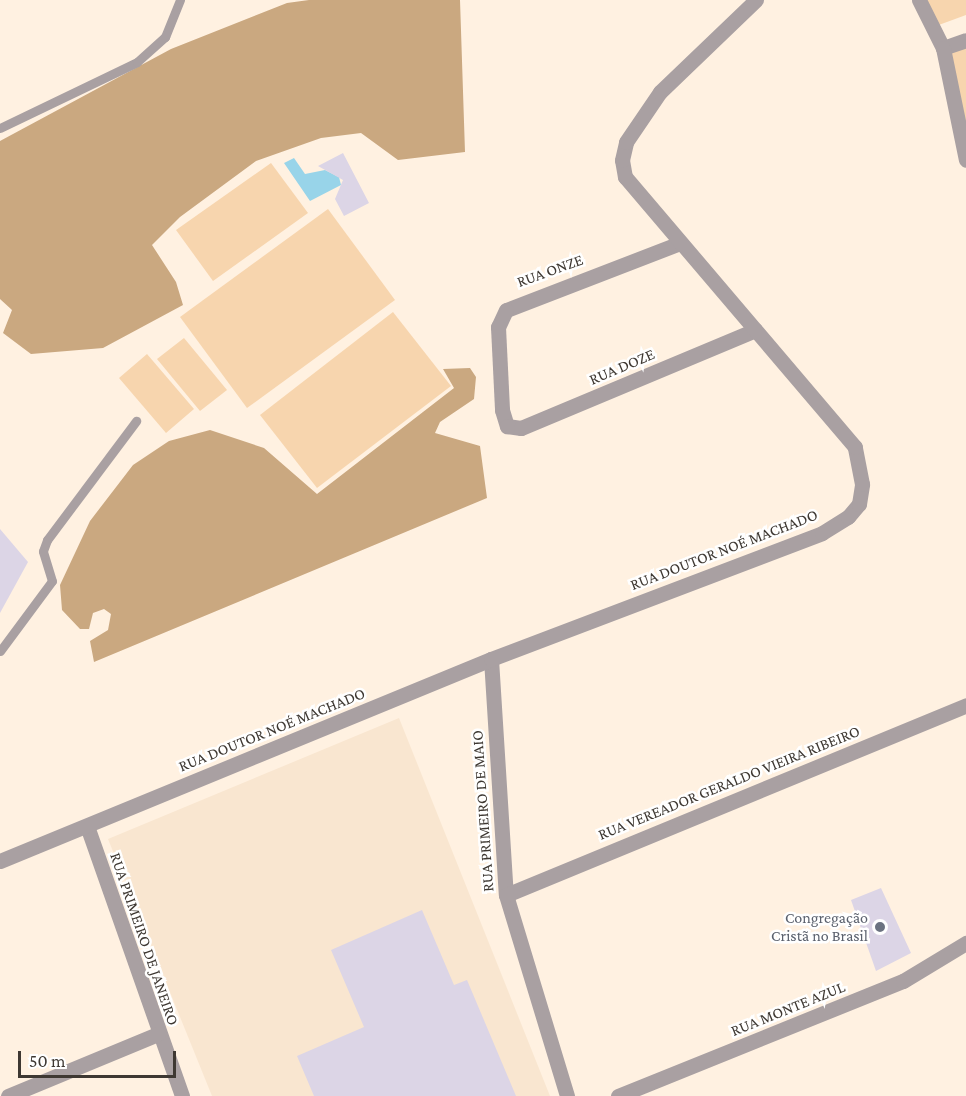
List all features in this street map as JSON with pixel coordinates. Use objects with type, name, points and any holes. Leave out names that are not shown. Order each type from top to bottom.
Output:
[{"type":"street","name":"RUA DOUTOR NOÉ MACHADO","points":[[0,861],[491,659],[822,533],[859,504],[861,468],[855,447],[625,177],[626,142],[660,92],[756,0]]},
{"type":"street","points":[[919,0],[943,48],[966,160]]},
{"type":"street","points":[[943,48],[966,40]]},
{"type":"street","name":"RUA ONZE","points":[[503,421],[498,327],[506,310],[680,243]]},
{"type":"street","name":"RUA DOZE","points":[[503,421],[521,428],[755,330]]},
{"type":"street","name":"RUA PRIMEIRO DE MAIO","points":[[491,659],[506,894],[567,1096]]},
{"type":"street","name":"RUA VEREADOR GERALDO VIEIRA RIBEIRO","points":[[506,894],[966,705]]},
{"type":"street","name":"RUA PRIMEIRO DE JANEIRO","points":[[87,826],[158,1034],[182,1096]]},
{"type":"street","name":"RUA MONTE AZUL","points":[[618,1096],[903,981],[966,943]]},
{"type":"street","points":[[8,1096],[158,1034]]},
{"type":"lane","points":[[0,128],[137,62],[165,37],[180,0]]},
{"type":"lane","points":[[0,651],[52,581],[43,551],[47,540],[136,421]]},
{"type":"shaded area","points":[[309,0],[460,0],[465,152],[398,160],[361,133],[321,138],[256,161],[180,217],[152,245],[176,282],[183,305],[103,348],[31,354],[3,333],[12,310],[0,299],[0,141],[171,49],[287,3]]},
{"type":"shaded area","points":[[919,0],[966,0],[966,15],[936,26]]},
{"type":"shaded area","points":[[966,40],[966,161],[943,48]]},
{"type":"shaded area","points":[[271,163],[308,213],[213,281],[176,230]]},
{"type":"shaded area","points":[[328,209],[395,300],[247,408],[180,317]]},
{"type":"shaded area","points":[[393,312],[451,386],[317,488],[260,415]]},
{"type":"shaded area","points":[[184,338],[227,390],[200,411],[157,359]]},
{"type":"shaded area","points":[[147,354],[194,409],[166,433],[119,378]]},
{"type":"shaded area","points":[[470,368],[476,377],[474,399],[440,422],[435,433],[480,446],[487,498],[94,662],[90,641],[108,630],[111,614],[104,609],[93,613],[89,629],[80,629],[62,610],[60,585],[90,521],[133,465],[169,441],[210,430],[264,448],[317,494],[454,388],[443,369]]},
{"type":"shaded area","points":[[399,718],[550,1096],[212,1096],[108,839]]},
{"type":"water","points":[[294,158],[305,174],[325,170],[339,177],[341,185],[310,201],[284,163]]},
{"type":"building","points":[[343,153],[369,203],[344,216],[335,199],[343,180],[318,166]]},
{"type":"building","points":[[0,529],[28,562],[0,613]]},
{"type":"building","name":"Congregação Cristã no Brasil","points":[[881,888],[911,953],[876,971],[851,900]]},
{"type":"building","points":[[422,910],[454,985],[467,980],[516,1096],[314,1096],[297,1056],[364,1027],[331,950]]},
{"type":"place","name":"Congregação Cristã no Brasil","points":[[880,927]]}]
